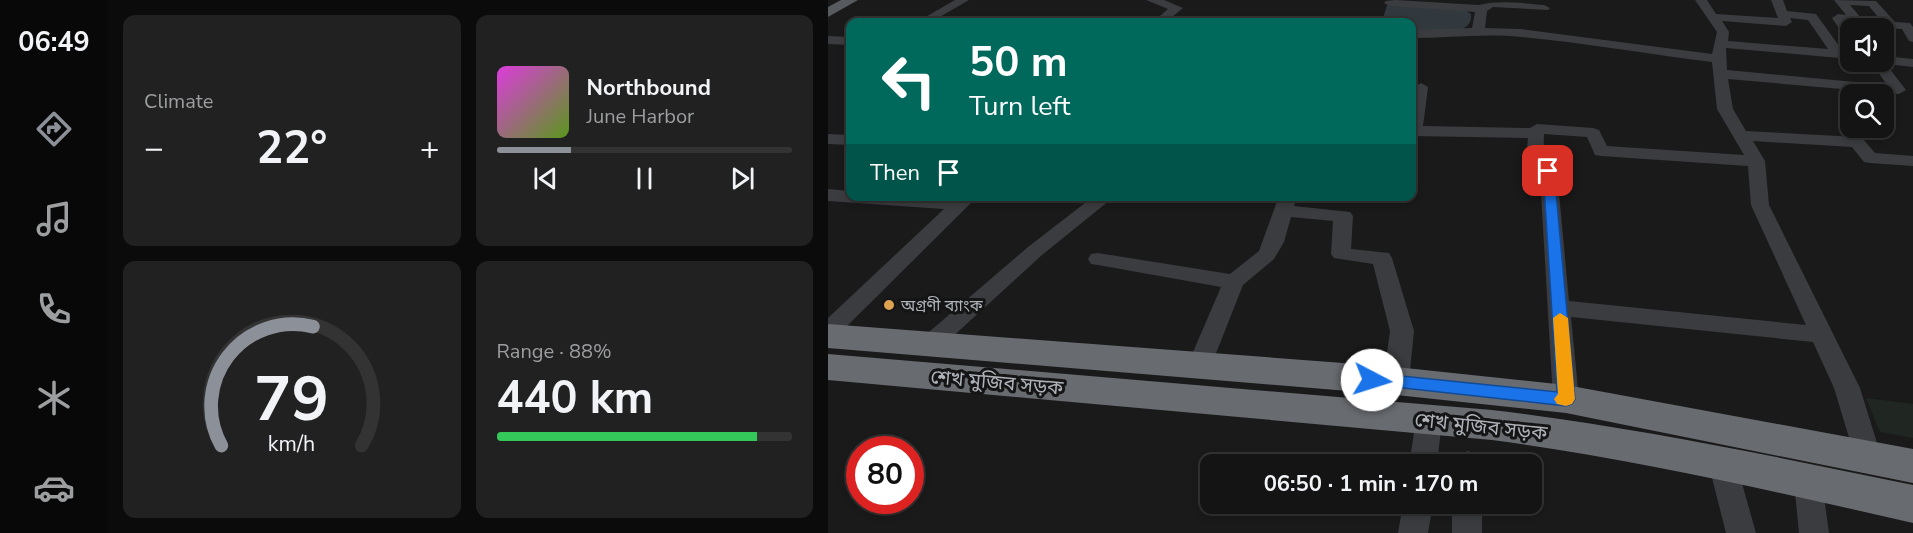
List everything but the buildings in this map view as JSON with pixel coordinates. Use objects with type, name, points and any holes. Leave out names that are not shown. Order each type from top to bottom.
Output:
[{"type":"highway","name":"শেখ মুজিব সড়ক","points":[[828,334],[1396,381],[1566,399],[1913,466]]},
{"type":"highway","points":[[828,344],[1118,368],[1556,411],[1640,422],[1913,472]]},
{"type":"highway","points":[[828,359],[1632,439],[1913,493]]},
{"type":"highway","name":"শেখ মুজিব সড়ক","points":[[828,367],[1564,434],[1722,462],[1913,504]]},
{"type":"main road","points":[[828,13],[851,0]]},
{"type":"street","points":[[930,18],[963,0]]},
{"type":"street","points":[[1152,0],[1177,8],[1164,18]]},
{"type":"street","points":[[1701,0],[1723,32],[1719,59],[1725,109],[1756,161],[1760,205],[1847,388],[1868,456]]},
{"type":"street","points":[[1712,17],[1786,22],[1777,0]]},
{"type":"street","points":[[1840,0],[1855,18]]},
{"type":"street","points":[[1840,0],[1872,3],[1891,25],[1906,26],[1913,38]]},
{"type":"street","points":[[1390,3],[1481,9],[1491,3],[1719,59],[1906,91]]},
{"type":"street","points":[[1478,31],[1481,9]]},
{"type":"street","points":[[1783,14],[1812,17],[1840,49]]},
{"type":"street","points":[[1416,34],[1463,34],[1541,17]]},
{"type":"street","points":[[828,40],[846,41]]},
{"type":"street","points":[[1719,59],[1840,55]]},
{"type":"street","points":[[1894,61],[1913,63]]},
{"type":"street","points":[[1887,72],[1906,91]]},
{"type":"street","points":[[1416,114],[1421,87]]},
{"type":"street","points":[[1566,399],[1548,171],[1534,170],[1537,129],[1593,133],[1601,152],[1756,161]]},
{"type":"street","points":[[1416,131],[1536,133]]},
{"type":"street","points":[[1741,136],[1857,142],[1870,158],[1913,161]]},
{"type":"street","points":[[828,139],[846,140]]},
{"type":"street","points":[[828,195],[846,196]]},
{"type":"street","points":[[828,334],[964,201]]},
{"type":"street","points":[[930,344],[1035,250],[1099,201]]},
{"type":"street","points":[[1199,366],[1234,282],[1267,255],[1274,242],[1285,204],[1343,216],[1341,254],[1382,258],[1402,331],[1396,381]]},
{"type":"street","points":[[1098,259],[1234,282]]},
{"type":"street","points":[[1560,308],[1822,334]]},
{"type":"street","points":[[1424,454],[1429,420]]},
{"type":"street","points":[[1722,462],[1741,533]]},
{"type":"street","points":[[1808,482],[1814,533]]},
{"type":"street","points":[[1413,533],[1416,514]]},
{"type":"street","points":[[1467,514],[1467,533]]},
{"type":"shaded area","points":[[1387,5],[1465,10],[1471,14],[1470,22],[1465,27],[1449,32],[1416,30],[1416,18],[1383,18]]},
{"type":"shaded area","points":[[1866,398],[1913,404],[1913,438],[1880,432]]},
{"type":"slow traffic","points":[[1560,318],[1566,399],[1563,399]]},
{"type":"place","name":"অগ্রণী ব্যাংক","points":[[889,305]]},
{"type":"route","points":[[1372,380],[1566,399],[1548,171]]}]
